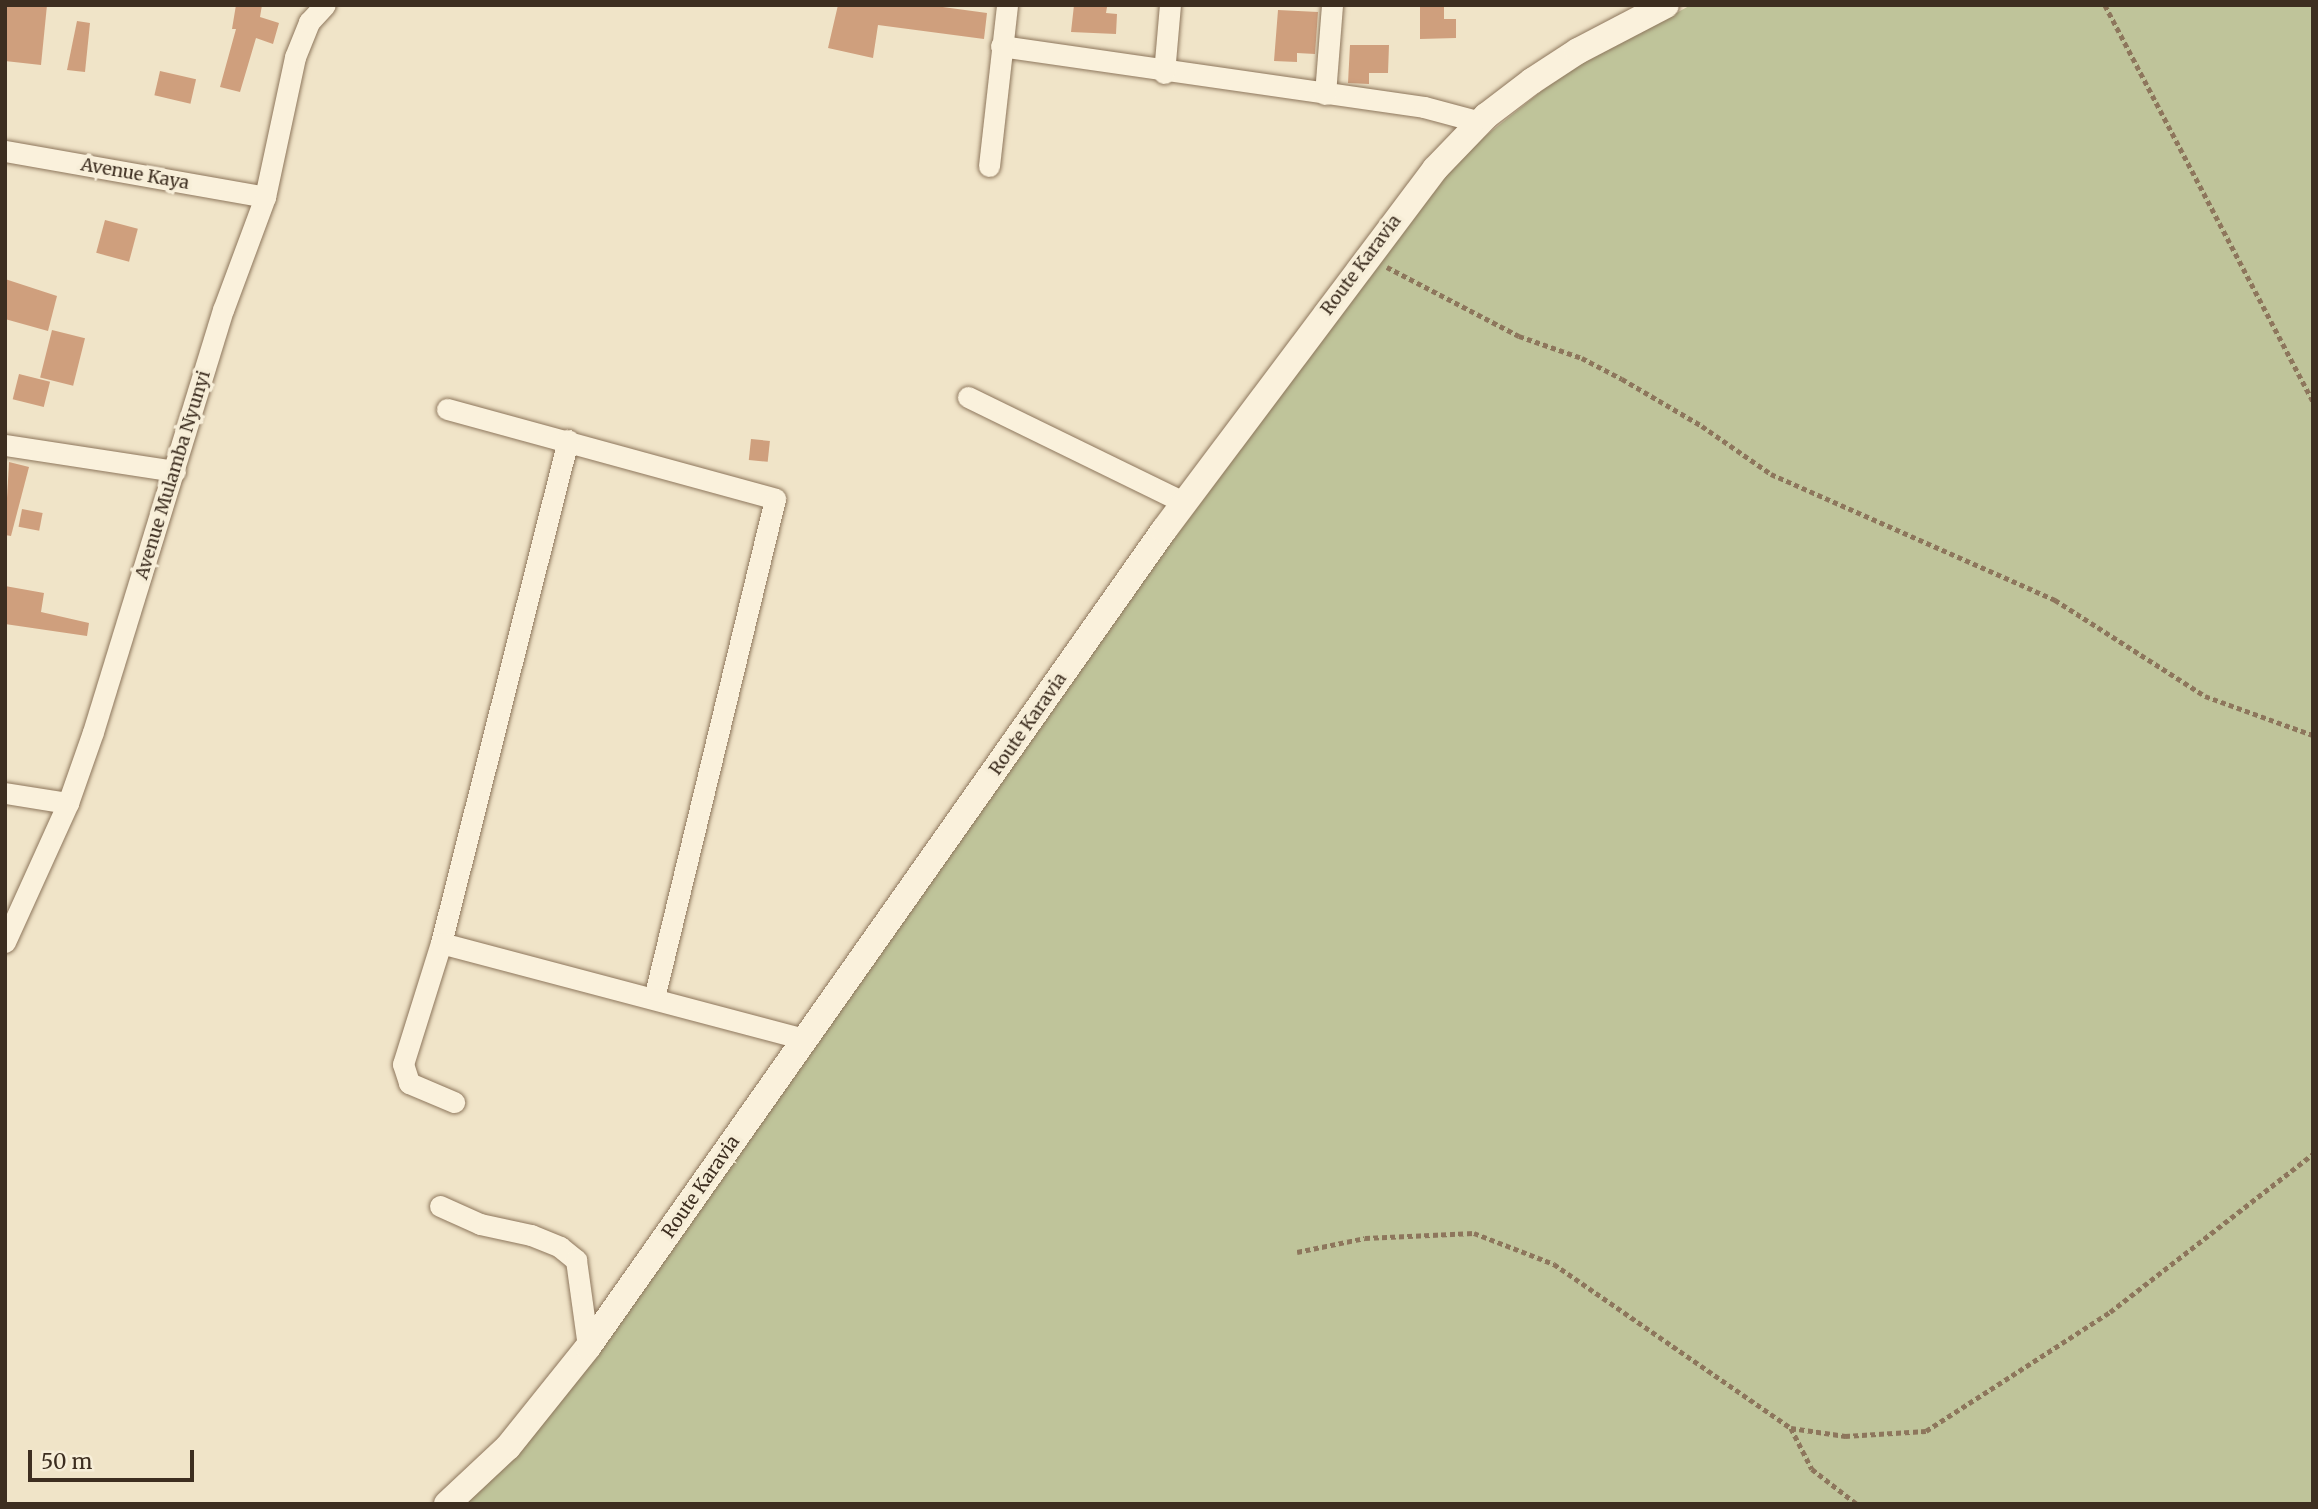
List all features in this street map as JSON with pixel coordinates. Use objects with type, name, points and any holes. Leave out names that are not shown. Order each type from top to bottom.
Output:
[{"type":"street","name":"Avenue Mulamba Nyunyi","points":[[5,942],[68,803],[175,471],[223,310],[264,197],[295,57],[309,22],[325,5]]},
{"type":"street","points":[[989,166],[1007,5]]},
{"type":"street","points":[[1164,73],[1170,5]]},
{"type":"street","points":[[1325,94],[1332,5]]},
{"type":"street","name":"Route Karavia","points":[[447,1504],[508,1447],[588,1348],[1185,503],[1367,255],[1435,169],[1480,122],[1578,51],[1667,5]]},
{"type":"street","points":[[1001,46],[1164,73],[1424,107],[1480,122]]},
{"type":"street","name":"Avenue Kaya","points":[[5,151],[264,197]]},
{"type":"street","points":[[968,397],[1185,503]]},
{"type":"street","points":[[447,409],[568,440],[775,499],[654,998]]},
{"type":"street","points":[[454,1102],[409,1083],[403,1064],[441,943],[568,440]]},
{"type":"street","points":[[5,445],[175,471]]},
{"type":"street","points":[[5,793],[68,803]]},
{"type":"street","points":[[441,943],[805,1039]]},
{"type":"street","points":[[440,1206],[480,1224],[531,1235],[560,1247],[576,1260],[588,1348]]},
{"type":"path","points":[[2105,5],[2313,401]]},
{"type":"path","points":[[1367,255],[1413,285],[1622,379],[1702,426],[1770,474],[2055,600],[2205,696],[2313,735]]},
{"type":"path","points":[[1297,1252],[1365,1238],[1474,1233],[1553,1264],[1791,1427],[1845,1436],[1926,1431],[2110,1312],[2313,1154]]},
{"type":"path","points":[[1791,1427],[1812,1469],[1857,1504]]},
{"type":"green space","points":[[1691,5],[2313,5],[2313,1504],[460,1504],[872,959],[1358,282],[1464,153],[1563,74]]},
{"type":"building","points":[[5,5],[47,5],[41,65],[5,61]]},
{"type":"building","points":[[236,5],[262,5],[260,17],[279,23],[273,44],[256,38],[240,92],[220,87],[236,29],[232,29]]},
{"type":"building","points":[[838,5],[928,5],[987,13],[984,39],[878,25],[873,58],[828,48]]},
{"type":"building","points":[[1074,5],[1107,7],[1106,13],[1117,14],[1116,34],[1071,32]]},
{"type":"building","points":[[1420,6],[1444,6],[1444,19],[1456,19],[1456,38],[1420,39]]},
{"type":"building","points":[[1278,10],[1318,12],[1315,54],[1297,53],[1297,62],[1274,61]]},
{"type":"building","points":[[77,21],[90,23],[85,72],[67,70]]},
{"type":"building","points":[[1350,45],[1389,45],[1388,73],[1369,73],[1369,84],[1348,83]]},
{"type":"building","points":[[160,71],[196,79],[190,104],[154,95]]},
{"type":"building","points":[[105,220],[138,229],[129,262],[96,253]]},
{"type":"building","points":[[5,279],[57,296],[48,331],[5,319]]},
{"type":"building","points":[[52,330],[85,338],[73,386],[40,378]]},
{"type":"building","points":[[19,374],[50,382],[44,407],[13,399]]},
{"type":"building","points":[[751,439],[770,441],[768,462],[749,460]]},
{"type":"building","points":[[9,462],[29,467],[11,536],[5,535]]},
{"type":"building","points":[[22,509],[43,513],[39,531],[19,527]]},
{"type":"building","points":[[5,586],[44,593],[41,612],[89,623],[87,636],[5,624]]}]
